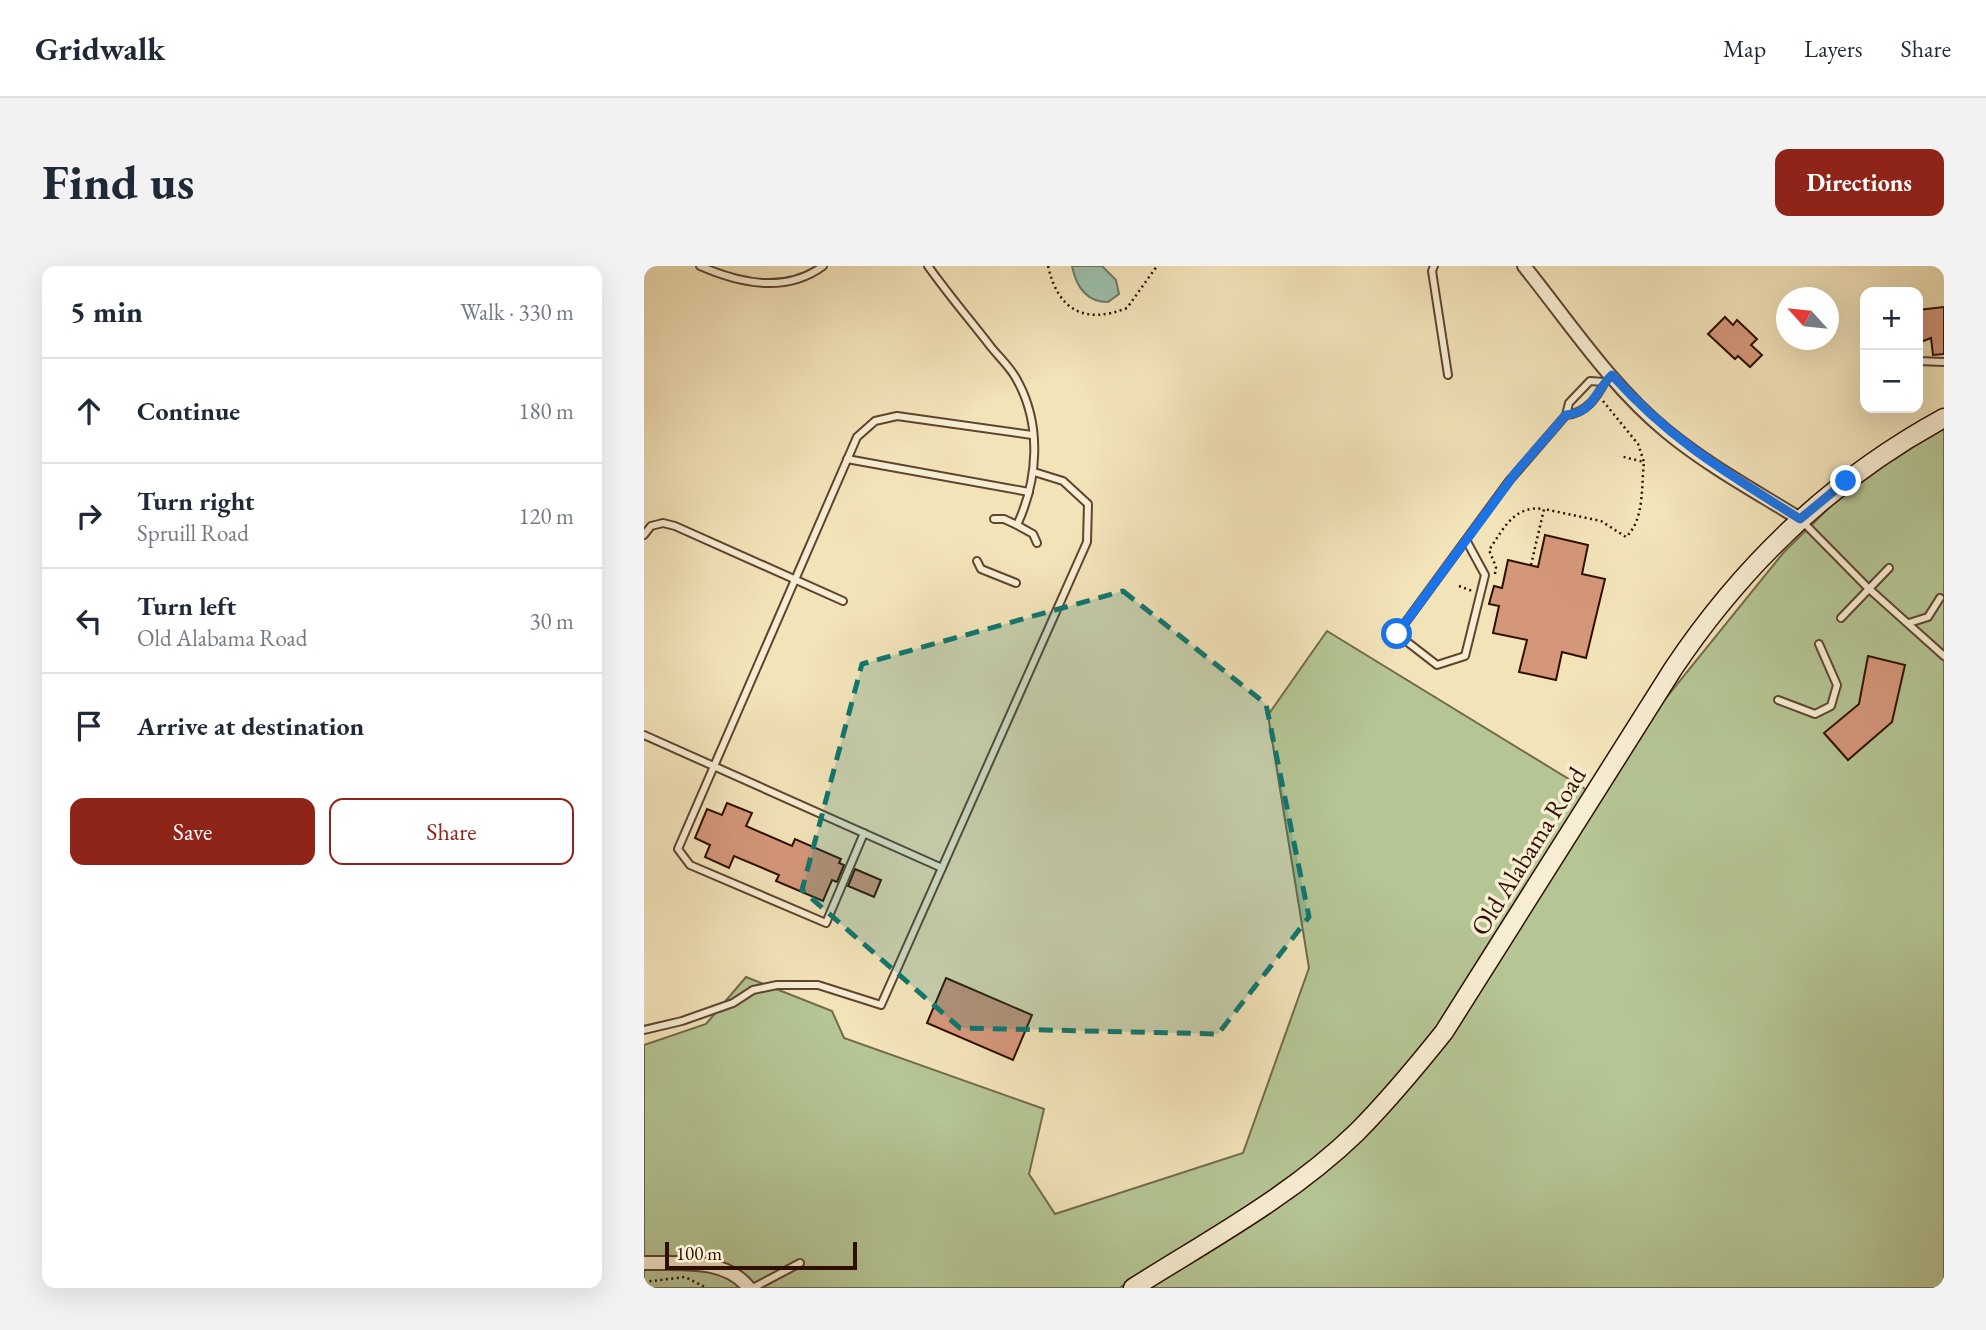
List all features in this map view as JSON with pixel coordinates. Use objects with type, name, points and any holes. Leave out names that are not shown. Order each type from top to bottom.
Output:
[{"type":"main road","name":"Old Alabama Road","points":[[1133,1288],[1247,1217],[1311,1171],[1355,1134],[1401,1086],[1444,1032],[1699,630],[1752,565],[1800,519],[1879,457],[1944,418]]},
{"type":"street","points":[[1524,266],[1608,379],[1690,450],[1800,519]]},
{"type":"street","points":[[644,1263],[723,1268],[741,1278],[751,1288]]},
{"type":"lane","points":[[699,266],[733,281],[766,285],[810,276],[823,266]]},
{"type":"lane","points":[[928,266],[1017,380],[1030,415],[1034,472],[1030,492],[1017,525]]},
{"type":"lane","points":[[1434,266],[1432,271],[1448,375]]},
{"type":"lane","points":[[1923,361],[1944,362]]},
{"type":"lane","points":[[1566,415],[1578,414],[1598,396],[1608,379]]},
{"type":"lane","points":[[1466,540],[1485,575],[1465,656],[1437,665],[1397,634],[1466,540],[1517,471],[1566,415],[1569,403],[1590,380],[1608,379]]},
{"type":"lane","points":[[864,833],[826,923],[690,865],[678,849],[712,765],[857,437],[875,421],[897,416],[1032,435]]},
{"type":"lane","points":[[846,459],[1030,492]]},
{"type":"lane","points":[[644,1030],[682,1021],[733,1003],[753,990],[778,985],[818,985],[881,1005],[1087,542],[1088,504],[1063,481],[1034,472]]},
{"type":"lane","points":[[994,519],[1017,525],[1033,534],[1037,543]]},
{"type":"lane","points":[[1800,519],[1867,587],[1944,656]]},
{"type":"lane","points":[[644,535],[650,526],[663,523],[675,526],[843,601]]},
{"type":"lane","points":[[977,561],[981,569],[1016,583]]},
{"type":"lane","points":[[1841,618],[1867,587],[1889,568]]},
{"type":"lane","points":[[1909,624],[1928,617],[1940,598]]},
{"type":"lane","points":[[1777,700],[1815,714],[1831,706],[1837,685],[1819,644]]},
{"type":"lane","points":[[644,735],[943,868]]},
{"type":"lane","points":[[751,1288],[800,1263]]},
{"type":"path","points":[[1048,266],[1053,286],[1063,302],[1079,312],[1096,316],[1127,308],[1157,266]]},
{"type":"path","points":[[1494,580],[1496,568],[1489,550],[1515,513],[1525,509],[1545,509],[1601,521],[1626,537],[1638,519],[1644,462],[1633,436],[1598,396]]},
{"type":"path","points":[[1620,456],[1644,462]]},
{"type":"path","points":[[1531,565],[1545,509]]},
{"type":"path","points":[[644,1282],[685,1277],[707,1288]]},
{"type":"highlighted area","points":[[1123,591],[1266,704],[1309,917],[1218,1034],[960,1028],[802,890],[862,664]]},
{"type":"shaded area","points":[[1072,266],[1102,266],[1116,280],[1119,294],[1108,302],[1088,296],[1079,286]]},
{"type":"shaded area","points":[[1944,417],[1944,1288],[1123,1288],[1231,1234],[1298,1183],[1119,1288],[644,1288],[644,1045],[706,1024],[746,977],[832,1011],[844,1038],[1044,1109],[1029,1174],[1055,1214],[1243,1153],[1309,968],[1268,715],[1327,631],[1590,792],[1784,552],[1886,452]]},
{"type":"building","points":[[1944,307],[1944,354],[1933,355],[1931,338],[1923,341],[1923,309]]},
{"type":"building","points":[[1725,317],[1733,325],[1737,320],[1757,339],[1751,345],[1762,355],[1750,367],[1738,356],[1735,359],[1708,334]]},
{"type":"building","points":[[1545,535],[1588,545],[1582,574],[1605,579],[1586,658],[1562,652],[1556,680],[1519,672],[1527,640],[1493,633],[1499,606],[1489,604],[1494,586],[1502,588],[1508,560],[1538,567]]},
{"type":"building","points":[[1868,656],[1905,665],[1892,722],[1848,760],[1824,733],[1859,704]]},
{"type":"building","points":[[727,803],[752,813],[746,826],[792,846],[795,839],[841,859],[839,863],[844,865],[837,882],[832,880],[823,901],[776,881],[779,875],[734,856],[729,868],[705,857],[710,845],[695,838],[707,809],[722,815]]},
{"type":"building","points":[[855,869],[881,880],[874,897],[848,886]]},
{"type":"building","points":[[946,978],[1032,1015],[1013,1060],[927,1023]]},
{"type":"route","points":[[1397,634],[1517,471],[1566,415],[1578,414],[1600,394],[1604,382],[1612,375],[1641,408],[1690,450],[1800,519],[1846,481]]}]
